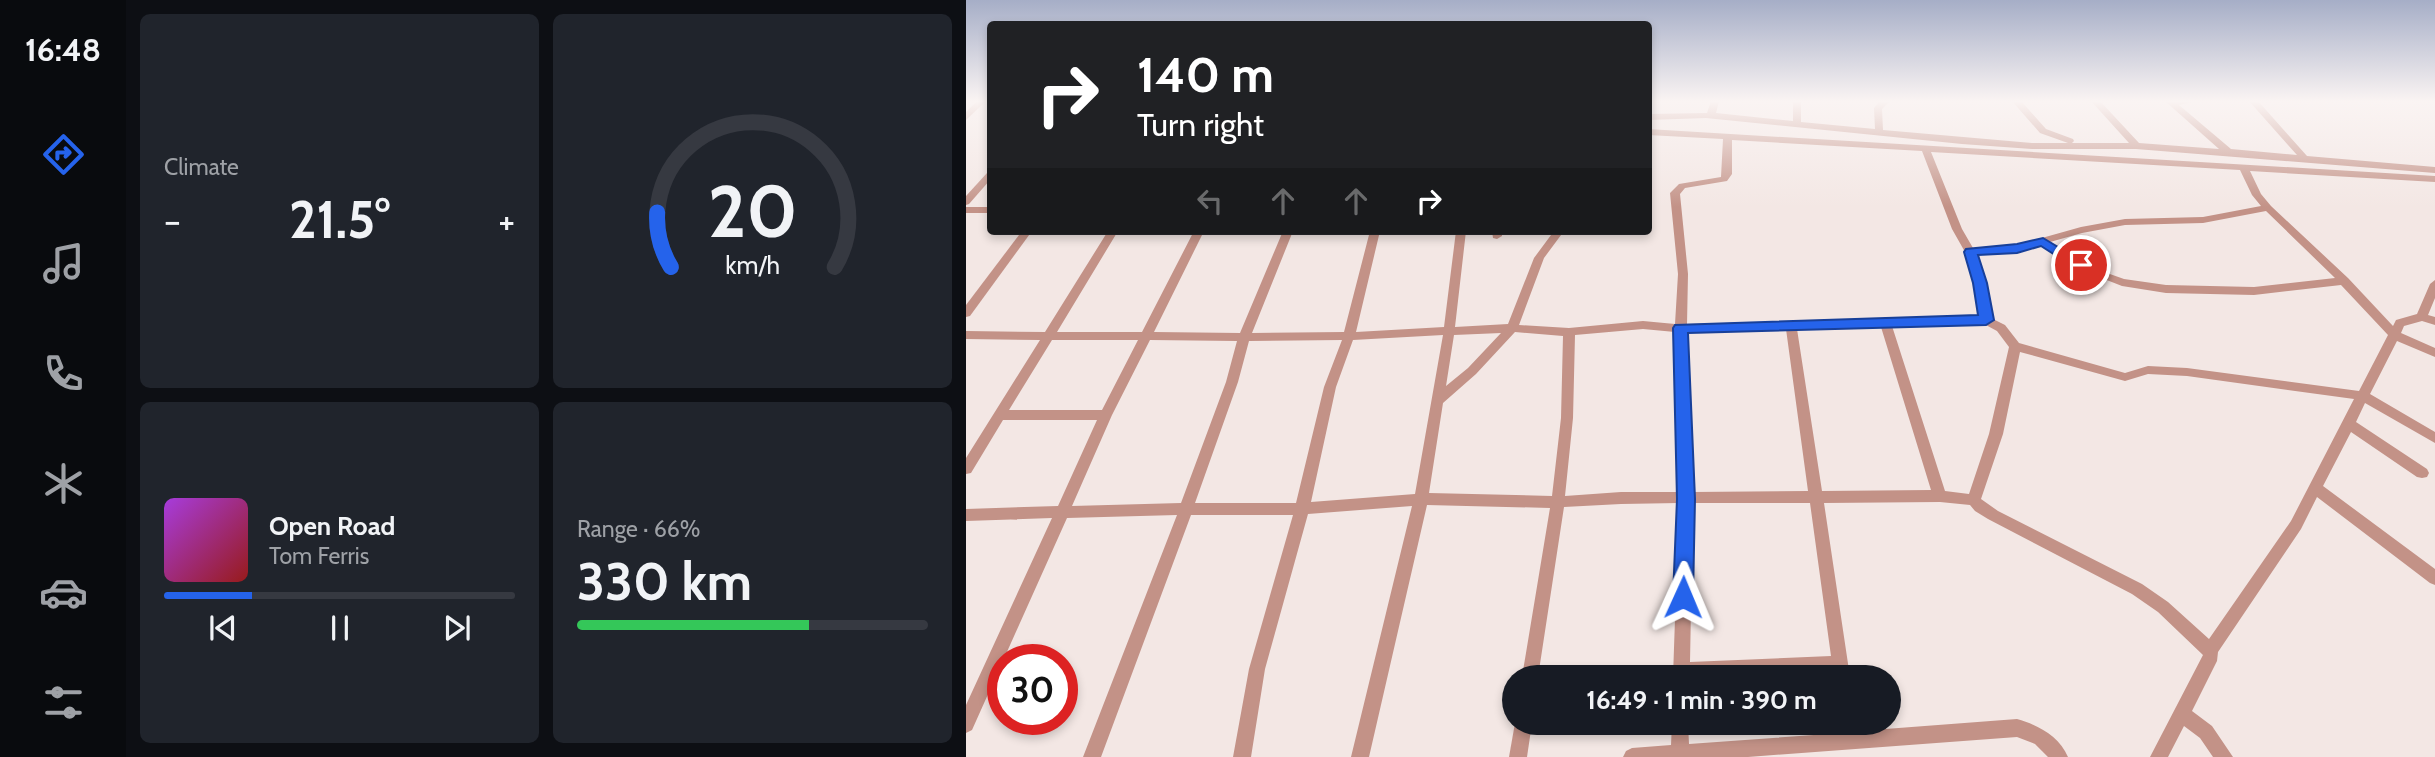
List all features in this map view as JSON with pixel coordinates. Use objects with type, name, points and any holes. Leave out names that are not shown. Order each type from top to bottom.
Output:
[{"type":"street","points":[[1681,665],[1686,499],[1681,328],[1683,274],[1675,192],[1682,186],[1724,179],[1727,174],[1727,136]]},
{"type":"street","points":[[1732,136],[2435,179]]},
{"type":"street","points":[[1926,136],[2008,144],[2136,146],[2228,152],[2435,170]]},
{"type":"street","points":[[2051,136],[2094,147]]},
{"type":"street","points":[[2127,136],[2136,146]]},
{"type":"street","points":[[2209,136],[2228,152]]},
{"type":"street","points":[[2284,136],[2304,158]]},
{"type":"street","points":[[1925,148],[1948,209],[1970,252],[1980,283],[1986,320]]},
{"type":"street","points":[[2243,166],[2257,195],[2268,208],[2344,281],[2395,335],[2435,353]]},
{"type":"street","points":[[966,202],[987,178]]},
{"type":"street","points":[[1970,252],[2017,248],[2081,230],[2124,222],[2203,220],[2268,208]]},
{"type":"street","points":[[966,211],[987,210]]},
{"type":"street","points":[[966,313],[1024,235]]},
{"type":"street","points":[[966,469],[1110,235]]},
{"type":"street","points":[[966,724],[1106,415],[1197,235]]},
{"type":"street","points":[[1092,757],[1232,382],[1244,337],[1286,235]]},
{"type":"street","points":[[1242,757],[1257,669],[1302,509],[1330,387],[1349,336],[1374,235]]},
{"type":"street","points":[[1360,757],[1421,499],[1449,332],[1461,235]]},
{"type":"street","points":[[1437,401],[1472,371],[1512,328],[1539,258],[1556,235]]},
{"type":"street","points":[[2043,242],[2103,275],[2122,282],[2166,289],[2254,291],[2344,281]]},
{"type":"street","points":[[2422,317],[2435,284]]},
{"type":"street","points":[[2159,757],[2211,656],[2210,651],[2296,525],[2400,323],[2422,317],[2435,321]]},
{"type":"street","points":[[966,335],[1349,336],[1512,328],[1569,332],[1643,325],[1681,328],[1986,320],[2001,328],[2015,346],[2125,377],[2148,370],[2187,372],[2364,396],[2435,438]]},
{"type":"street","points":[[1885,321],[1940,496]]},
{"type":"street","points":[[1791,325],[1840,665]]},
{"type":"street","points":[[1532,665],[1571,376],[1569,332]]},
{"type":"street","points":[[1974,500],[1996,434],[2015,346]]},
{"type":"street","points":[[999,415],[1106,415]]},
{"type":"street","points":[[2349,424],[2422,473]]},
{"type":"street","points":[[2315,488],[2435,578]]},
{"type":"street","points":[[966,515],[1302,509],[1421,499],[1556,502],[1621,498],[1940,496],[1974,500],[1993,515],[2137,589],[2171,614],[2210,651]]},
{"type":"street","points":[[2181,713],[2206,732],[2224,757]]},
{"type":"street","points":[[1901,730],[2030,731],[2048,742],[2059,757]]},
{"type":"street","points":[[1518,757],[1521,735]]},
{"type":"street","points":[[1679,755],[1680,735]]},
{"type":"street","points":[[1632,757],[1679,755],[1822,735]]},
{"type":"route","points":[[1683,597],[1686,499],[1681,328],[1986,320],[1980,283],[1970,252],[2017,248],[2043,242],[2081,265]]}]
